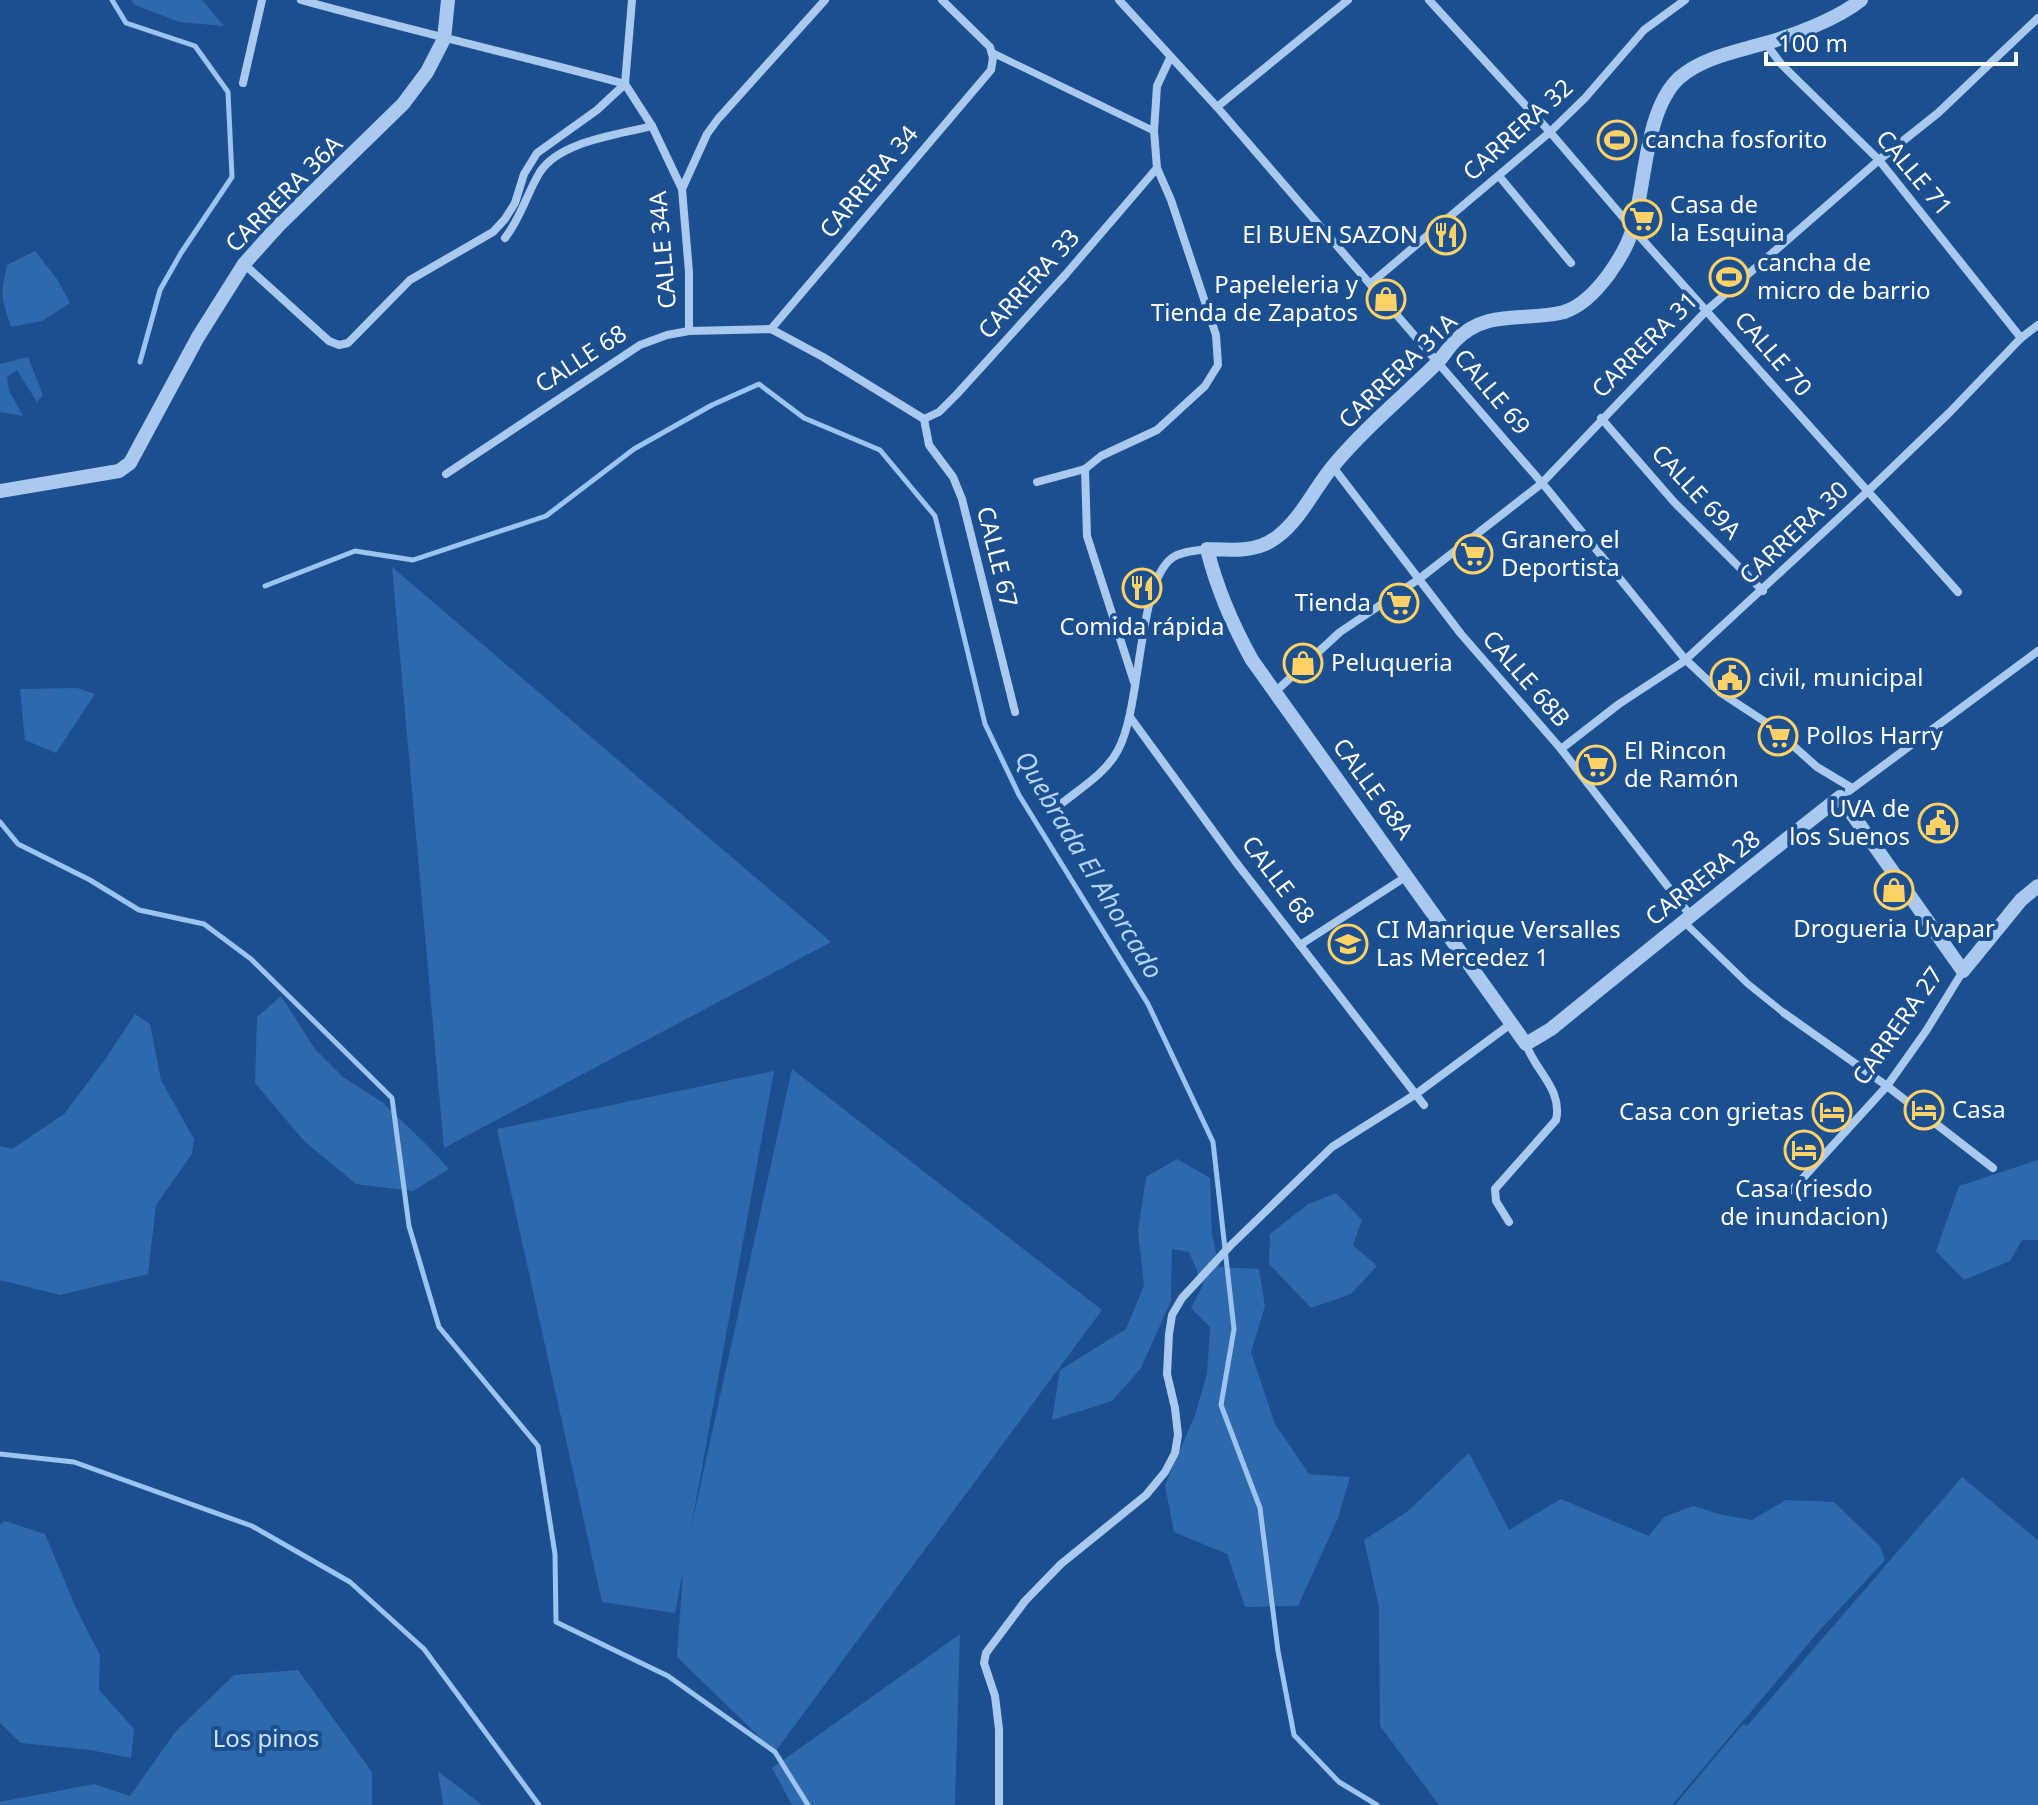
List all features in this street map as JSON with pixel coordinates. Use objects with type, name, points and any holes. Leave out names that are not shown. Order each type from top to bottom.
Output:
[{"type":"street","points":[[243,83],[262,0]]},
{"type":"street","points":[[301,0],[625,84]]},
{"type":"street","points":[[444,39],[448,0]]},
{"type":"street","points":[[244,264],[329,341],[339,345],[348,343],[410,280],[493,232],[515,203],[524,174],[537,153],[597,110],[625,84],[632,0]]},
{"type":"street","points":[[682,189],[707,134],[718,119],[825,0]]},
{"type":"street","points":[[942,0],[993,55],[1154,131]]},
{"type":"street","name":"CALLE 69","points":[[1119,0],[1217,107],[1437,362],[1685,660],[1721,693],[1770,725],[1846,793],[1963,971]]},
{"type":"street","points":[[1217,107],[1348,0]]},
{"type":"street","name":"CALLE 70","points":[[1429,0],[1958,592]]},
{"type":"street","name":"CARRERA 32","points":[[1370,284],[1550,132],[1585,98],[1644,30],[1685,0]]},
{"type":"street","name":"CARRERA 31A","points":[[1056,808],[1104,768],[1118,751],[1130,717],[1149,606],[1160,574],[1172,558],[1207,549],[1245,550],[1262,546],[1277,537],[1298,516],[1333,467],[1456,339],[1494,319],[1566,311],[1584,301],[1618,262],[1633,229],[1647,153],[1661,100],[1668,90],[1690,69],[1729,53],[1766,44],[1846,12],[1861,0]]},
{"type":"street","name":"CARRERA 31","points":[[1275,692],[1340,632],[1419,579],[1541,484],[1707,310],[1879,160],[1938,113],[2038,18]]},
{"type":"street","name":"CARRERA 36A","points":[[0,491],[119,471],[130,463],[198,337],[244,264],[278,226],[403,104],[427,72],[444,39]]},
{"type":"street","name":"CALLE 71","points":[[1766,44],[1782,65],[1879,160],[2021,338]]},
{"type":"street","name":"CARRERA 34","points":[[771,329],[991,70],[993,55]]},
{"type":"street","points":[[1037,482],[1085,469],[1101,456],[1157,430],[1205,386],[1218,365],[1216,335],[1171,200],[1157,168],[1154,131],[1157,86],[1170,58]]},
{"type":"street","name":"CALLE 34A","points":[[625,84],[652,126],[682,189],[689,272],[689,331]]},
{"type":"street","points":[[505,238],[519,219],[530,192],[550,159],[581,145],[652,126]]},
{"type":"street","name":"CARRERA 33","points":[[924,419],[939,412],[957,394],[1157,168]]},
{"type":"street","points":[[1499,176],[1571,263]]},
{"type":"street","name":"CARRERA 30","points":[[1561,749],[1619,704],[1685,660],[1763,591],[2021,338],[2038,325]]},
{"type":"street","name":"CALLE 68","points":[[446,474],[640,345],[689,331],[771,329],[924,419]]},
{"type":"street","name":"CALLE 69A","points":[[1601,418],[1674,502],[1763,591]]},
{"type":"street","name":"CALLE 67","points":[[924,419],[929,445],[953,477],[962,499],[1015,712]]},
{"type":"street","name":"CALLE 68B","points":[[1333,467],[1461,634],[1561,749],[1687,918]]},
{"type":"street","points":[[1085,469],[1087,536],[1135,686]]},
{"type":"street","name":"CALLE 68A","points":[[1207,549],[1215,583],[1252,660],[1512,1023],[1547,1078],[1559,1108],[1556,1120],[1495,1189],[1496,1201],[1509,1222]]},
{"type":"street","name":"CARRERA 28","points":[[1526,1044],[1551,1029],[1846,793],[2038,651]]},
{"type":"street","name":"CALLE 68","points":[[1130,717],[1424,1105]]},
{"type":"street","points":[[1300,945],[1408,876]]},
{"type":"street","name":"CARRERA 27","points":[[1792,1190],[1887,1086],[1963,971],[2021,900],[2038,886]]},
{"type":"street","points":[[1687,918],[1748,984],[1993,1168]]},
{"type":"street","points":[[999,1805],[999,1729],[995,1696],[984,1663],[986,1653],[1043,1582],[1146,1495],[1165,1472],[1175,1453],[1178,1435],[1167,1374],[1172,1315],[1182,1298],[1230,1246],[1332,1147],[1416,1094],[1512,1023]]},
{"type":"green space","points":[[131,0],[202,0],[224,26],[179,22],[135,5]]},
{"type":"green space","points":[[35,251],[57,279],[70,303],[42,321],[11,327],[3,297],[7,265]]},
{"type":"green space","name":"cancha de micro de barrio","points":[[1740,258],[1749,270],[1719,295],[1709,284]]},
{"type":"green space","points":[[28,357],[43,395],[37,402],[17,370],[7,377],[9,391],[23,416],[0,412],[0,364]]},
{"type":"green space","points":[[392,567],[831,942],[444,1148]]},
{"type":"green space","points":[[77,688],[95,694],[56,753],[25,740],[20,689]]},
{"type":"green space","points":[[281,996],[315,1049],[343,1077],[382,1102],[449,1169],[413,1191],[356,1184],[305,1142],[255,1083],[257,1017]]},
{"type":"green space","points":[[135,1014],[150,1024],[161,1080],[194,1139],[192,1154],[156,1205],[148,1274],[60,1295],[0,1280],[0,1146],[12,1149],[64,1114]]},
{"type":"green space","points":[[792,1069],[1102,1310],[775,1752],[677,1657],[683,1571],[675,1613],[602,1602],[497,1129],[774,1071],[691,1528]]},
{"type":"green space","points":[[1177,1159],[1210,1178],[1212,1234],[1219,1267],[1259,1269],[1265,1306],[1251,1352],[1275,1424],[1309,1474],[1350,1477],[1338,1518],[1298,1606],[1245,1607],[1227,1554],[1174,1532],[1165,1485],[1195,1415],[1207,1374],[1210,1327],[1191,1308],[1203,1285],[1189,1252],[1172,1249],[1171,1301],[1141,1368],[1112,1401],[1052,1420],[1060,1370],[1126,1329],[1144,1286],[1138,1231],[1146,1177]]},
{"type":"green space","points":[[2038,1160],[2038,1240],[2022,1240],[2010,1261],[1964,1280],[1936,1251],[1959,1186]]},
{"type":"green space","points":[[1336,1193],[1362,1220],[1353,1245],[1377,1266],[1351,1294],[1311,1308],[1269,1264],[1270,1234],[1308,1204]]},
{"type":"green space","points":[[1469,1453],[1509,1530],[1561,1499],[1649,1536],[1664,1517],[1693,1506],[1752,1520],[1786,1500],[1834,1502],[1880,1546],[1885,1560],[1819,1631],[1672,1805],[1439,1805],[1380,1726],[1379,1607],[1364,1540],[1408,1511]]},
{"type":"green space","points":[[1962,1477],[2038,1540],[2038,1805],[1675,1805],[1743,1724],[1747,1726]]},
{"type":"green space","points":[[5,1521],[45,1534],[76,1608],[100,1655],[99,1690],[134,1729],[131,1758],[21,1743],[0,1723],[0,1524]]},
{"type":"green space","points":[[960,1634],[955,1805],[792,1805],[772,1768]]},
{"type":"green space","name":"Los pinos","points":[[298,1670],[372,1772],[372,1805],[0,1805],[0,1802],[94,1784],[130,1796],[176,1731],[234,1675]]},
{"type":"green space","points":[[438,1771],[482,1805],[443,1805]]},
{"type":"waterway","name":"Quebrada El Ahorcado","points":[[112,0],[126,23],[195,46],[228,92],[232,177],[160,290],[140,362]]},
{"type":"waterway","name":"Quebrada El Ahorcado","points":[[265,586],[355,551],[413,560],[546,516],[634,449],[712,405],[759,384],[804,418],[880,450],[935,516],[985,724],[1019,795],[1148,1004],[1213,1142],[1234,1329],[1221,1405],[1260,1508],[1278,1651],[1294,1735],[1339,1782],[1377,1805]]},
{"type":"waterway","points":[[0,822],[18,844],[90,880],[139,910],[204,924],[251,959],[392,1098],[409,1226],[439,1327],[538,1446],[555,1554],[556,1622],[668,1676],[775,1752],[808,1805]]},
{"type":"waterway","points":[[0,1454],[74,1462],[252,1526],[350,1582],[424,1649],[539,1805]]},
{"type":"place","name":"cancha fosforito","points":[[1617,140]]},
{"type":"place","name":"Casa de la Esquina","points":[[1642,219]]},
{"type":"place","name":"El BUEN SAZON","points":[[1446,235]]},
{"type":"place","name":"cancha de micro de barrio","points":[[1729,277]]},
{"type":"place","name":"Papeleleria y Tienda de Zapatos","points":[[1386,299]]},
{"type":"place","name":"Granero el Deportista","points":[[1473,554]]},
{"type":"place","name":"Comida rápida","points":[[1142,588]]},
{"type":"place","name":"Tienda","points":[[1399,603]]},
{"type":"place","name":"Peluqueria","points":[[1303,663]]},
{"type":"place","name":"civil, municipal","points":[[1730,678]]},
{"type":"place","name":"Pollos Harry","points":[[1778,736]]},
{"type":"place","name":"El Rincon de Ramón","points":[[1596,765]]},
{"type":"place","name":"UVA de los Suenos","points":[[1938,823]]},
{"type":"place","name":"Drogueria Uvapar","points":[[1894,890]]},
{"type":"place","name":"CI Manrique Versalles Las Mercedez 1","points":[[1348,944]]},
{"type":"place","name":"Casa","points":[[1924,1110]]},
{"type":"place","name":"Casa con grietas","points":[[1832,1112]]},
{"type":"place","name":"Casa (riesdo de inundacion)","points":[[1804,1150]]}]
